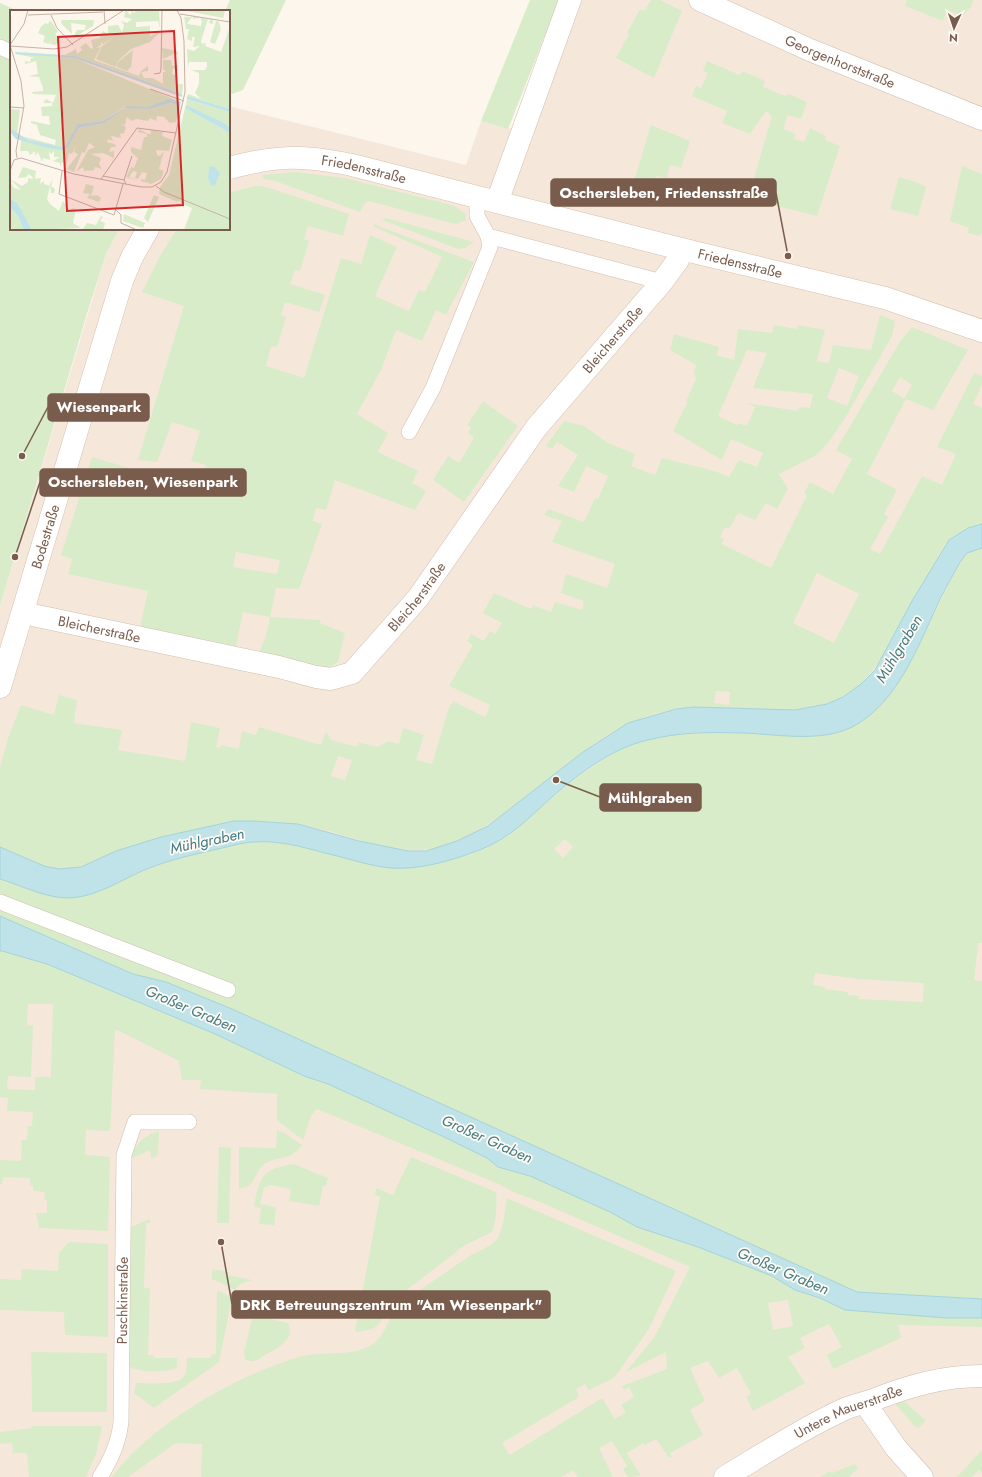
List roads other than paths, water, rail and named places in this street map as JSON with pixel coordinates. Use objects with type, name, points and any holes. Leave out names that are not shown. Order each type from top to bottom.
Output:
[{"type":"street","points":[[487,199],[570,0]]},
{"type":"street","name":"Georgenhorststraße","points":[[700,0],[810,50],[982,119]]},
{"type":"street","name":"Friedensstraße","points":[[230,168],[277,158],[321,159],[487,199],[681,249],[885,298],[982,331]]},
{"type":"street","name":"Bodestraße","points":[[0,687],[122,281],[132,257],[147,230]]},
{"type":"street","name":"Bleicherstraße","points":[[23,613],[279,667],[316,677],[331,679],[352,673],[418,598],[536,428],[662,282],[678,260],[681,249]]},
{"type":"street","name":"Untere Mauerstraße","points":[[725,1477],[848,1408],[910,1386],[940,1378],[982,1376]]},
{"type":"street","points":[[865,1403],[896,1448],[922,1477]]},
{"type":"lane","points":[[0,47],[10,52]]},
{"type":"lane","points":[[409,432],[433,388],[490,247],[488,236],[477,216],[487,199]]},
{"type":"lane","points":[[488,236],[662,282]]},
{"type":"lane","points":[[0,902],[228,990]]},
{"type":"lane","name":"Puschkinstraße","points":[[100,1477],[110,1462],[120,1434],[121,1422],[124,1155],[135,1122],[189,1122]]},
{"type":"water","points":[[982,524],[982,548],[967,553],[960,562],[941,597],[916,651],[895,687],[883,703],[868,716],[852,727],[839,732],[812,736],[742,733],[695,733],[660,737],[635,744],[609,755],[585,770],[520,826],[502,839],[471,853],[426,866],[402,868],[383,867],[366,864],[299,846],[272,842],[250,842],[165,862],[109,887],[79,897],[69,898],[51,896],[0,879],[0,847],[44,866],[59,869],[81,867],[116,851],[161,837],[234,821],[298,824],[359,841],[408,851],[426,851],[457,841],[488,826],[583,752],[628,723],[676,709],[694,707],[795,710],[827,704],[843,697],[861,684],[875,670],[912,601],[949,540],[968,528]]},
{"type":"water","name":"Großer Graben","points":[[0,916],[133,974],[166,982],[232,1009],[857,1292],[982,1299],[982,1318],[947,1318],[845,1310],[820,1298],[795,1290],[772,1276],[698,1247],[637,1227],[610,1212],[530,1176],[498,1167],[487,1158],[442,1136],[328,1084],[304,1076],[215,1034],[47,964],[0,951]]},
{"type":"place","name":"Oschersleben, Friedensstraße","points":[[788,256]]},
{"type":"place","name":"Wiesenpark","points":[[22,456]]},
{"type":"place","name":"Oschersleben, Wiesenpark","points":[[15,557]]},
{"type":"place","name":"Mühlgraben","points":[[556,780]]},
{"type":"place","name":"DRK Betreuungszentrum \"Am Wiesenpark\"","points":[[221,1242]]}]
